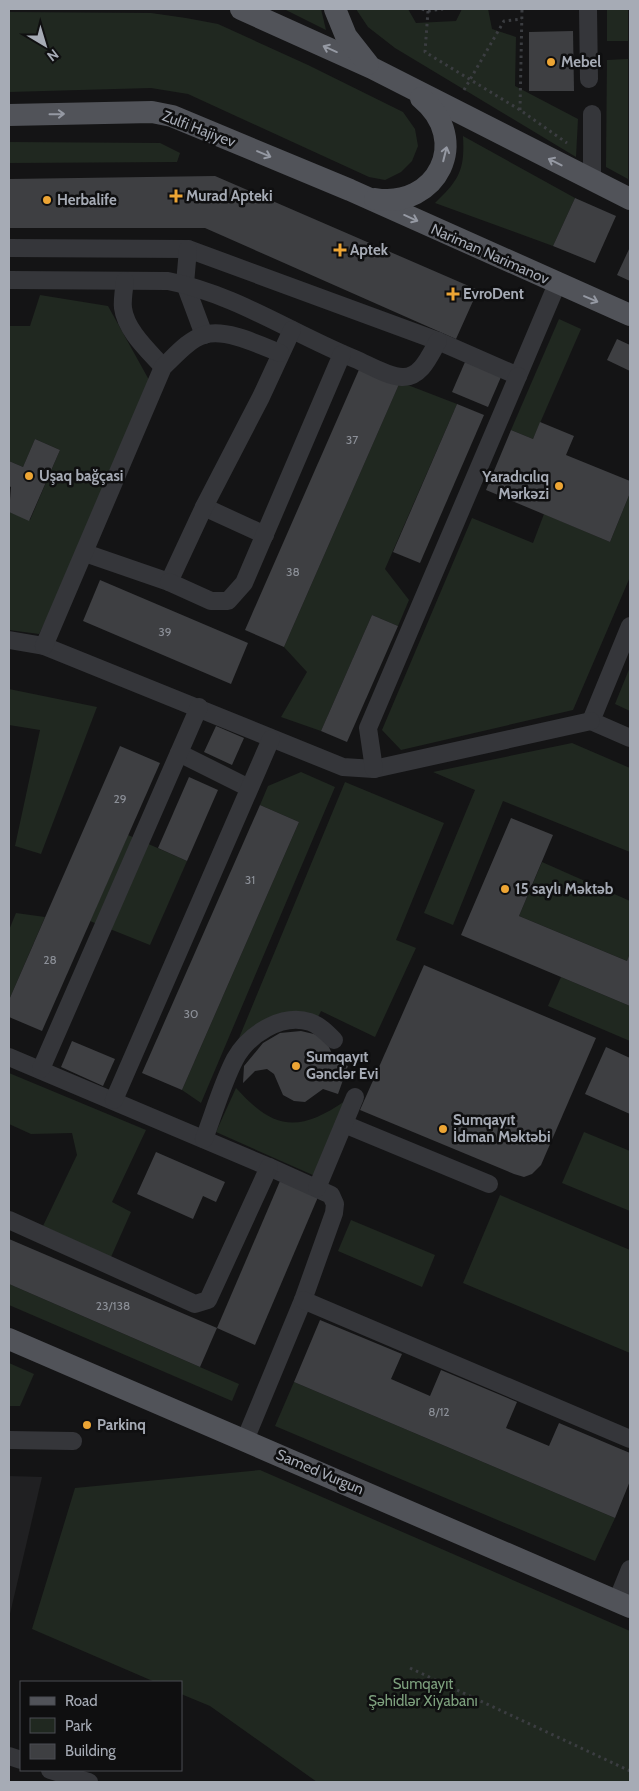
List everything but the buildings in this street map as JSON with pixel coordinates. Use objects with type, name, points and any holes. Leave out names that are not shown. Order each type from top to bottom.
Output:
[{"type":"main road","points":[[241,9],[372,68],[630,199]]},
{"type":"main road","points":[[335,9],[346,36],[357,52],[372,68]]},
{"type":"main road","points":[[350,190],[376,199],[391,201],[409,197],[436,176],[447,149],[443,125],[435,110],[405,86]]},
{"type":"main road","name":"Zulfi Hajiyev","points":[[9,115],[162,113],[350,190]]},
{"type":"main road","name":"Nariman Narimanov","points":[[350,190],[630,315]]},
{"type":"main road","name":"Samed Vurgun","points":[[9,1339],[624,1604]]},
{"type":"lane","points":[[588,9],[589,79]]},
{"type":"lane","points":[[592,114],[592,180]]},
{"type":"lane","points":[[9,248],[188,249],[438,341],[518,376]]},
{"type":"lane","points":[[188,249],[185,284],[204,335]]},
{"type":"lane","points":[[9,280],[168,281],[185,284],[217,294],[342,354],[403,377],[416,373],[428,360],[438,341]]},
{"type":"lane","points":[[125,281],[123,309],[129,324],[164,367]]},
{"type":"lane","points":[[374,769],[368,728],[557,284]]},
{"type":"lane","points":[[170,582],[204,507],[261,397],[292,330]]},
{"type":"lane","points":[[44,646],[85,554],[156,381],[164,367],[186,346],[204,335],[219,334],[244,338],[280,354]]},
{"type":"lane","points":[[85,554],[170,582],[211,601],[228,600],[244,583],[342,354]]},
{"type":"lane","points":[[204,507],[265,535]]},
{"type":"lane","points":[[591,721],[630,626]]},
{"type":"lane","points":[[9,640],[44,646],[199,707],[271,739],[343,767],[374,769],[591,721],[630,738]]},
{"type":"lane","points":[[41,1070],[199,707]]},
{"type":"lane","points":[[114,1100],[271,739]]},
{"type":"lane","points":[[179,753],[250,788]]},
{"type":"lane","points":[[204,1139],[235,1059],[245,1045],[260,1032],[275,1024],[290,1021],[309,1022],[322,1029],[334,1040]]},
{"type":"lane","points":[[9,1057],[114,1100],[331,1195],[335,1204],[334,1213],[303,1300],[245,1440]]},
{"type":"lane","points":[[317,1188],[355,1098]]},
{"type":"lane","points":[[344,1124],[489,1184]]},
{"type":"lane","points":[[9,1220],[195,1304],[208,1300],[269,1167]]},
{"type":"lane","points":[[303,1300],[630,1439]]},
{"type":"lane","points":[[9,1440],[73,1441]]},
{"type":"lane","points":[[624,1604],[630,1569]]},
{"type":"lane","points":[[53,1771],[89,1782]]},
{"type":"path","points":[[422,9],[428,12],[444,9]]},
{"type":"path","points":[[520,110],[522,9]]},
{"type":"path","points":[[428,12],[425,52],[520,110],[568,144]]},
{"type":"path","points":[[464,90],[504,21],[522,19]]},
{"type":"path","points":[[410,1668],[630,1771]]},
{"type":"shaded area","points":[[9,1476],[42,1477],[9,1618]]},
{"type":"green space","points":[[284,9],[321,9],[326,30]]},
{"type":"green space","points":[[356,9],[408,9],[416,23],[456,21],[462,9],[488,9],[492,29],[516,37],[515,86],[578,119],[576,157],[395,48],[368,27]]},
{"type":"green space","points":[[607,9],[628,9],[628,41],[607,41]]},
{"type":"green space","points":[[9,12],[151,13],[218,24],[308,65],[403,112],[415,129],[418,146],[412,161],[401,172],[385,180],[369,177],[188,94],[151,88],[9,92]]},
{"type":"green space","points":[[628,59],[628,179],[606,167],[607,60]]},
{"type":"green space","points":[[463,136],[575,198],[553,246],[435,203],[450,188],[459,174],[463,158]]},
{"type":"green space","points":[[9,142],[160,143],[180,153],[177,162],[9,163]]},
{"type":"green space","points":[[40,295],[108,306],[159,398],[39,634],[9,630],[9,512],[30,520],[60,450],[35,439],[23,467],[9,461],[9,326],[30,326]]},
{"type":"green space","points":[[559,319],[581,329],[533,439],[511,430]]},
{"type":"green space","points":[[400,382],[457,404],[385,569],[409,600],[398,626],[372,615],[321,731],[281,717],[307,672],[284,647]]},
{"type":"green space","points":[[630,493],[630,577],[573,710],[401,750],[382,730],[472,518],[533,543],[544,514],[610,542]]},
{"type":"green space","points":[[630,667],[630,711],[615,704]]},
{"type":"green space","points":[[9,689],[97,707],[41,854],[15,846],[40,730],[9,725]]},
{"type":"green space","points":[[572,743],[630,768],[630,852],[503,801],[453,925],[424,913],[475,790],[433,772]]},
{"type":"green space","points":[[301,772],[335,787],[201,1103],[182,1090],[299,822],[260,805],[268,786]]},
{"type":"green space","points":[[345,782],[444,823],[396,940],[416,948],[375,1037],[321,1011],[318,1017],[293,1013],[276,1015],[259,1023],[239,1038]]},
{"type":"green space","points":[[128,835],[187,861],[150,945],[90,921]]},
{"type":"green space","points":[[542,862],[630,901],[630,953],[627,961],[519,916]]},
{"type":"green space","points":[[16,913],[45,917],[9,1000],[9,930]]},
{"type":"green space","points":[[561,977],[630,1006],[630,1041],[548,1006]]},
{"type":"green space","points":[[9,1073],[146,1130],[112,1202],[131,1212],[111,1257],[43,1226],[77,1155],[72,1133],[31,1134],[9,1124]]},
{"type":"green space","points":[[236,1088],[262,1112],[275,1119],[287,1122],[300,1122],[313,1118],[345,1101],[315,1176],[216,1132]]},
{"type":"green space","points":[[584,1132],[630,1151],[630,1211],[562,1183]]},
{"type":"green space","points":[[500,1195],[630,1250],[630,1353],[463,1283]]},
{"type":"green space","points":[[351,1220],[435,1255],[422,1287],[338,1251]]},
{"type":"green space","points":[[9,1284],[239,1384],[232,1401],[9,1305]]},
{"type":"green space","points":[[9,1363],[34,1374],[20,1406],[9,1406]]},
{"type":"green space","points":[[294,1382],[615,1518],[595,1561],[275,1426]]},
{"type":"green space","name":"Sumqayıt Şəhidlər Xiyabanı","points":[[260,1470],[630,1631],[630,1782],[317,1782],[210,1706],[182,1694],[182,1681],[153,1681],[32,1629],[75,1488]]},
{"type":"place","name":"Mebel","points":[[551,62]]},
{"type":"place","name":"Murad Apteki","points":[[176,196]]},
{"type":"place","name":"Herbalife","points":[[47,200]]},
{"type":"place","name":"Aptek","points":[[340,250]]},
{"type":"place","name":"EvroDent","points":[[453,294]]},
{"type":"place","name":"Uşaq bağçasi","points":[[29,476]]},
{"type":"place","name":"Yaradıcılıq Mərkəzi","points":[[559,486]]},
{"type":"place","name":"15 saylı Məktəb","points":[[505,889]]},
{"type":"place","name":"Sumqayıt Gənclər Evi","points":[[296,1066]]},
{"type":"place","name":"Sumqayıt İdman Məktəbi","points":[[443,1129]]},
{"type":"place","name":"Parkinq","points":[[87,1425]]}]
